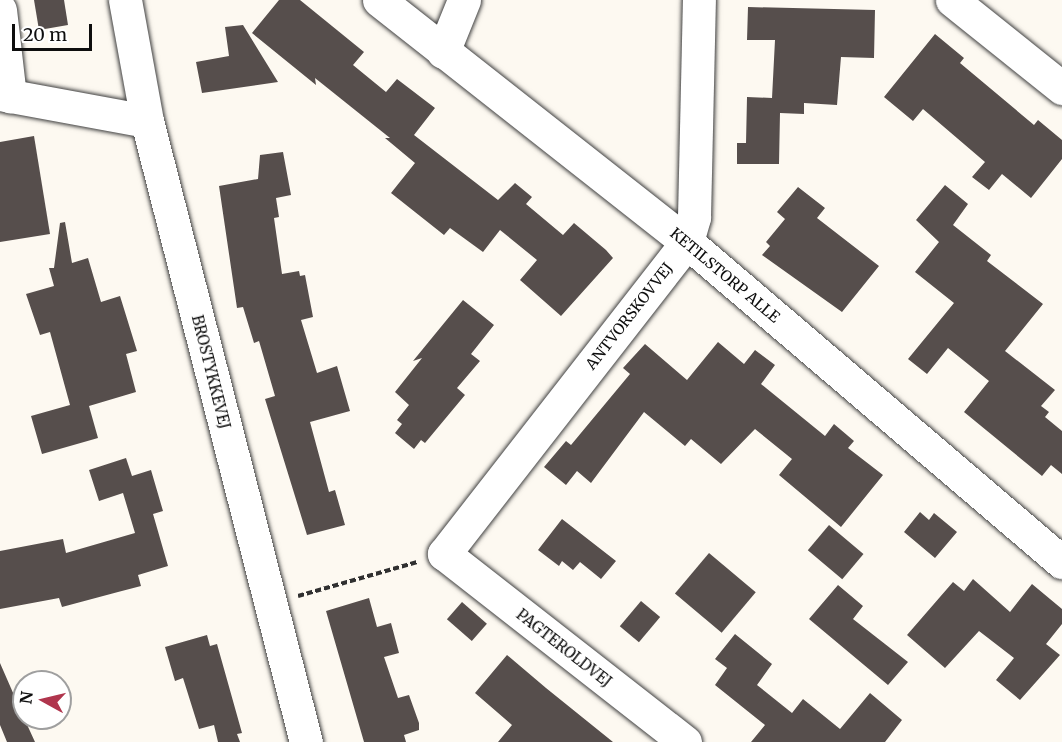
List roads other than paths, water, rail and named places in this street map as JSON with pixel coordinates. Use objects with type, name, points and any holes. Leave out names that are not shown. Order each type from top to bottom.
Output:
[{"type":"street","name":"BROSTYKKEVEJ","points":[[125,0],[147,121],[306,742]]},
{"type":"street","name":"KETILSTORP ALLE","points":[[379,0],[687,242],[1062,562]]},
{"type":"street","points":[[443,52],[464,0]]},
{"type":"street","name":"ANTVORSKOVVEJ","points":[[444,554],[687,242],[694,217],[699,0]]},
{"type":"street","points":[[952,0],[1062,88]]},
{"type":"street","points":[[0,10],[5,95],[147,121]]},
{"type":"street","name":"PAGTEROLDVEJ","points":[[444,554],[685,742]]}]
